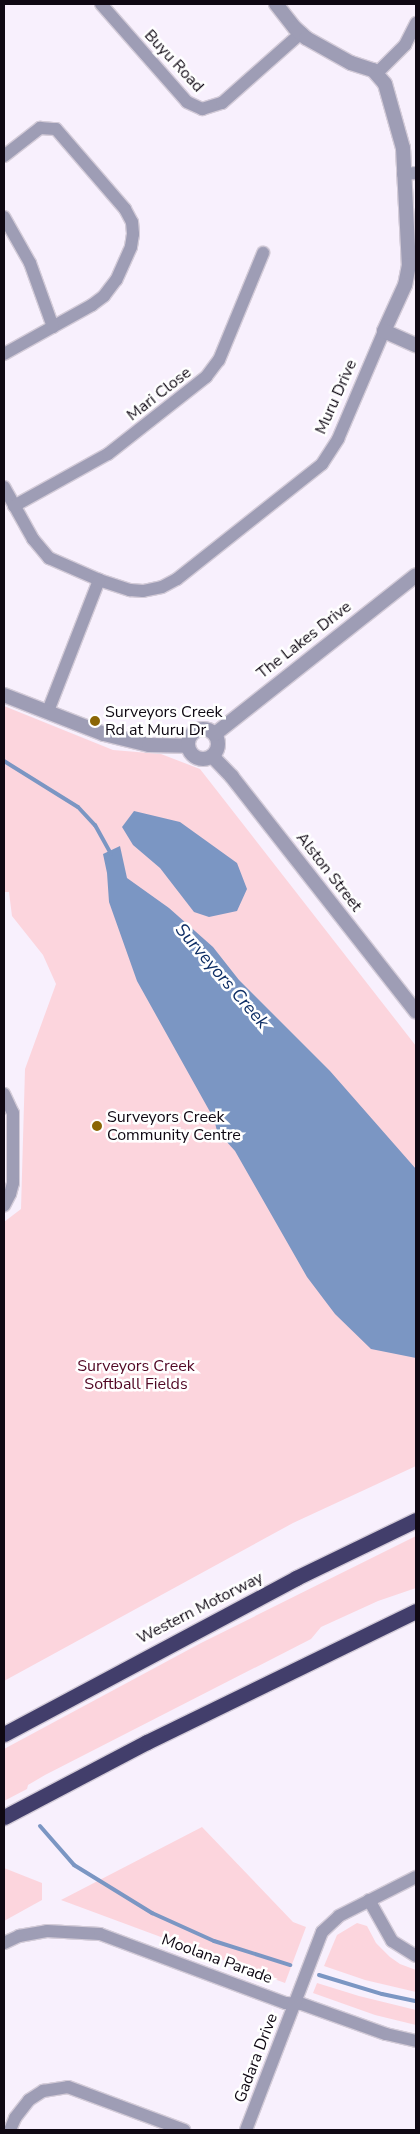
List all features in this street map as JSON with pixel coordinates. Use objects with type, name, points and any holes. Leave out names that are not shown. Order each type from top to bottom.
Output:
[{"type":"highway","name":"Western Motorway","points":[[4,1734],[208,1624],[416,1520]]},
{"type":"highway","points":[[4,1817],[147,1742],[416,1611]]},
{"type":"street","name":"Buyu Road","points":[[101,4],[187,102],[202,109],[222,103],[301,33]]},
{"type":"street","points":[[276,4],[301,33],[351,63],[377,72],[405,45],[416,23]]},
{"type":"street","name":"Muru Drive","points":[[4,487],[43,553],[56,561],[99,580],[137,591],[155,589],[170,583],[316,470],[338,439],[405,285],[408,272],[410,174],[399,128],[385,84],[377,72]]},
{"type":"street","points":[[4,156],[40,128],[49,127],[56,129],[125,209],[132,222],[131,247],[113,285],[98,301],[4,354]]},
{"type":"street","points":[[4,217],[30,263],[54,327]]},
{"type":"street","name":"Mari Close","points":[[14,506],[108,454],[206,377],[219,360],[263,253]]},
{"type":"street","points":[[384,331],[416,345]]},
{"type":"street","name":"The Lakes Drive","points":[[215,734],[416,575]]},
{"type":"street","points":[[48,711],[99,580]]},
{"type":"street","points":[[4,694],[104,734],[148,745],[188,746]]},
{"type":"street","points":[[206,729],[215,734],[218,743],[212,756],[204,759],[195,757],[188,746],[189,737],[196,730],[206,729]]},
{"type":"street","name":"Alston Street","points":[[212,756],[232,777],[416,1012]]},
{"type":"street","points":[[4,1094],[14,1113],[12,1190],[4,1206]]},
{"type":"street","name":"Gadara Drive","points":[[246,2130],[322,1932],[339,1916],[416,1877]]},
{"type":"street","points":[[369,1900],[392,1941],[416,1956]]},
{"type":"street","name":"Moolana Parade","points":[[4,1943],[19,1936],[47,1931],[100,1934],[286,2002],[302,2004],[386,2034],[416,2041]]},
{"type":"street","points":[[10,2130],[15,2118],[29,2100],[43,2091],[68,2087],[184,2130]]},
{"type":"green space","name":"Surveyors Creek Softball Fields","points":[[4,706],[113,750],[161,754],[200,769],[416,1046],[416,1466],[293,1523],[4,1681],[4,1222],[21,1209],[25,1069],[56,984],[43,955],[12,916],[9,892],[4,892]]},
{"type":"green space","points":[[416,1536],[416,1588],[378,1601],[321,1627],[311,1639],[45,1775],[28,1785],[27,1789],[4,1801],[4,1749],[201,1643]]},
{"type":"green space","points":[[202,1827],[293,1922],[306,1927],[285,1983],[61,1900]]},
{"type":"green space","points":[[4,1868],[42,1883],[42,1900],[4,1921]]},
{"type":"green space","points":[[357,1923],[367,1926],[376,1943],[390,1957],[400,1964],[416,1970],[416,1992],[365,1980],[324,1966],[337,1935]]},
{"type":"green space","points":[[317,1983],[416,2010],[416,2025],[375,2015],[313,1993]]},
{"type":"water","points":[[134,811],[180,822],[237,863],[247,889],[237,911],[209,917],[194,912],[160,868],[133,845],[122,827]]},
{"type":"water","points":[[120,846],[127,878],[169,908],[213,947],[239,980],[330,1071],[416,1169],[416,1358],[371,1349],[335,1314],[307,1277],[235,1151],[217,1131],[214,1119],[137,981],[109,902],[107,873],[103,854]]},
{"type":"waterway","name":"Surveyors Creek","points":[[4,761],[78,807],[95,825],[111,854]]},
{"type":"waterway","points":[[40,1826],[74,1865],[152,1913],[214,1941],[290,1965]]},
{"type":"waterway","points":[[319,1975],[382,1994],[416,2001]]},
{"type":"place","name":"Surveyors Creek Rd at Muru Dr","points":[[95,721]]},
{"type":"place","name":"Surveyors Creek Community Centre","points":[[97,1126]]}]
